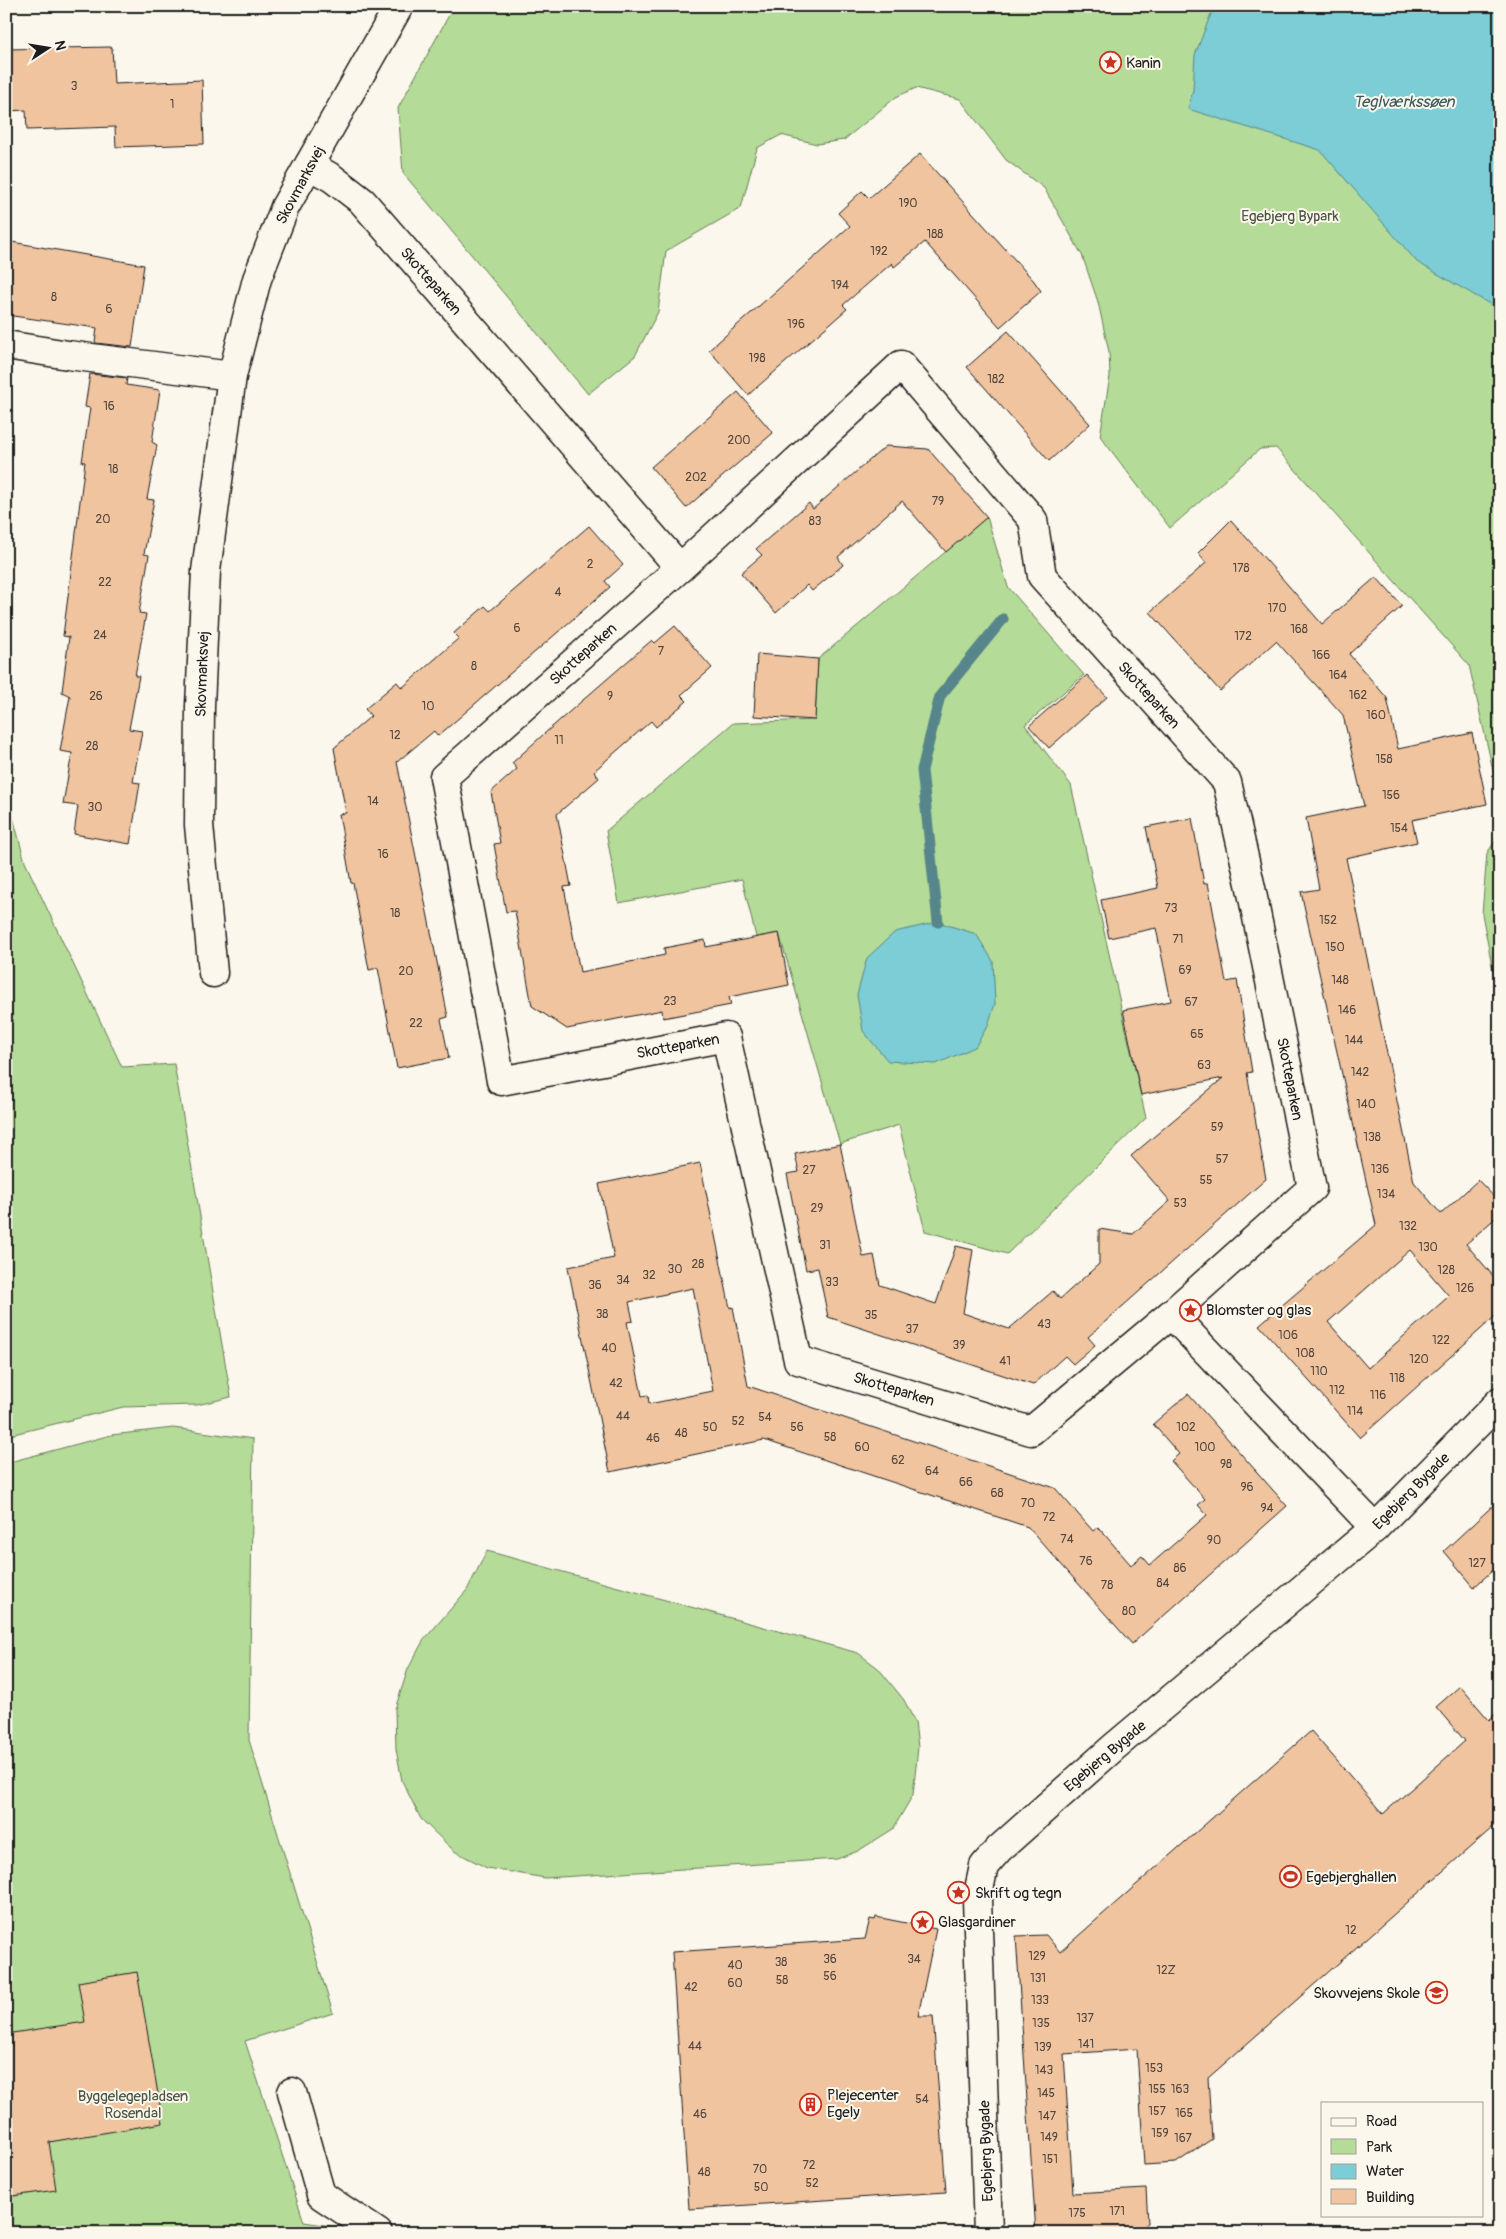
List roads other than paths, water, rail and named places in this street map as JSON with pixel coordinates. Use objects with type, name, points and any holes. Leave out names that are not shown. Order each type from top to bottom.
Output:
[{"type":"street","name":"Skovmarksvej","points":[[213,973],[199,825],[200,706],[206,571],[232,376],[257,279],[285,207],[399,6]]},
{"type":"street","name":"Skotteparken","points":[[309,165],[332,178],[362,201],[680,568]]},
{"type":"street","points":[[6,345],[232,376]]},
{"type":"street","name":"Skotteparken","points":[[901,365],[1033,520],[1042,576],[1227,782],[1251,888],[1312,1188],[1171,1314],[1031,1431],[798,1360],[726,1036],[501,1081],[444,777],[680,568],[901,365]]},
{"type":"street","points":[[1171,1314],[1374,1528]]},
{"type":"street","name":"Egebjerg Bygade","points":[[988,2233],[977,1899],[984,1866],[1061,1793],[1374,1528],[1500,1401]]},
{"type":"street","points":[[292,2092],[321,2195],[378,2233]]},
{"type":"water","name":"Teglværkssøen","points":[[1214,6],[1500,6],[1500,310],[1417,262],[1320,150],[1188,109],[1193,90],[1195,55]]},
{"type":"water","points":[[938,922],[976,934],[993,961],[995,1004],[988,1025],[975,1047],[936,1064],[888,1061],[863,1031],[857,995],[867,958],[895,932]]},
{"type":"waterway","points":[[938,922],[922,770],[940,696],[1003,619]]},
{"type":"place","name":"Kanin","points":[[1110,63]]},
{"type":"place","name":"Blomster og glas","points":[[1190,1310]]},
{"type":"place","name":"Egebjerghallen","points":[[1290,1877]]},
{"type":"place","name":"Skrift og tegn","points":[[959,1893]]},
{"type":"place","name":"Glasgardiner","points":[[922,1922]]},
{"type":"place","name":"Skovvejens Skole","points":[[1436,1993]]},
{"type":"place","name":"Plejecenter Egely","points":[[811,2104]]},
{"type":"park label","name":"Egebjerg Bypark","points":[[1290,216]]},
{"type":"park label","name":"Byggelegepladsen Rosendal","points":[[133,2104]]}]
